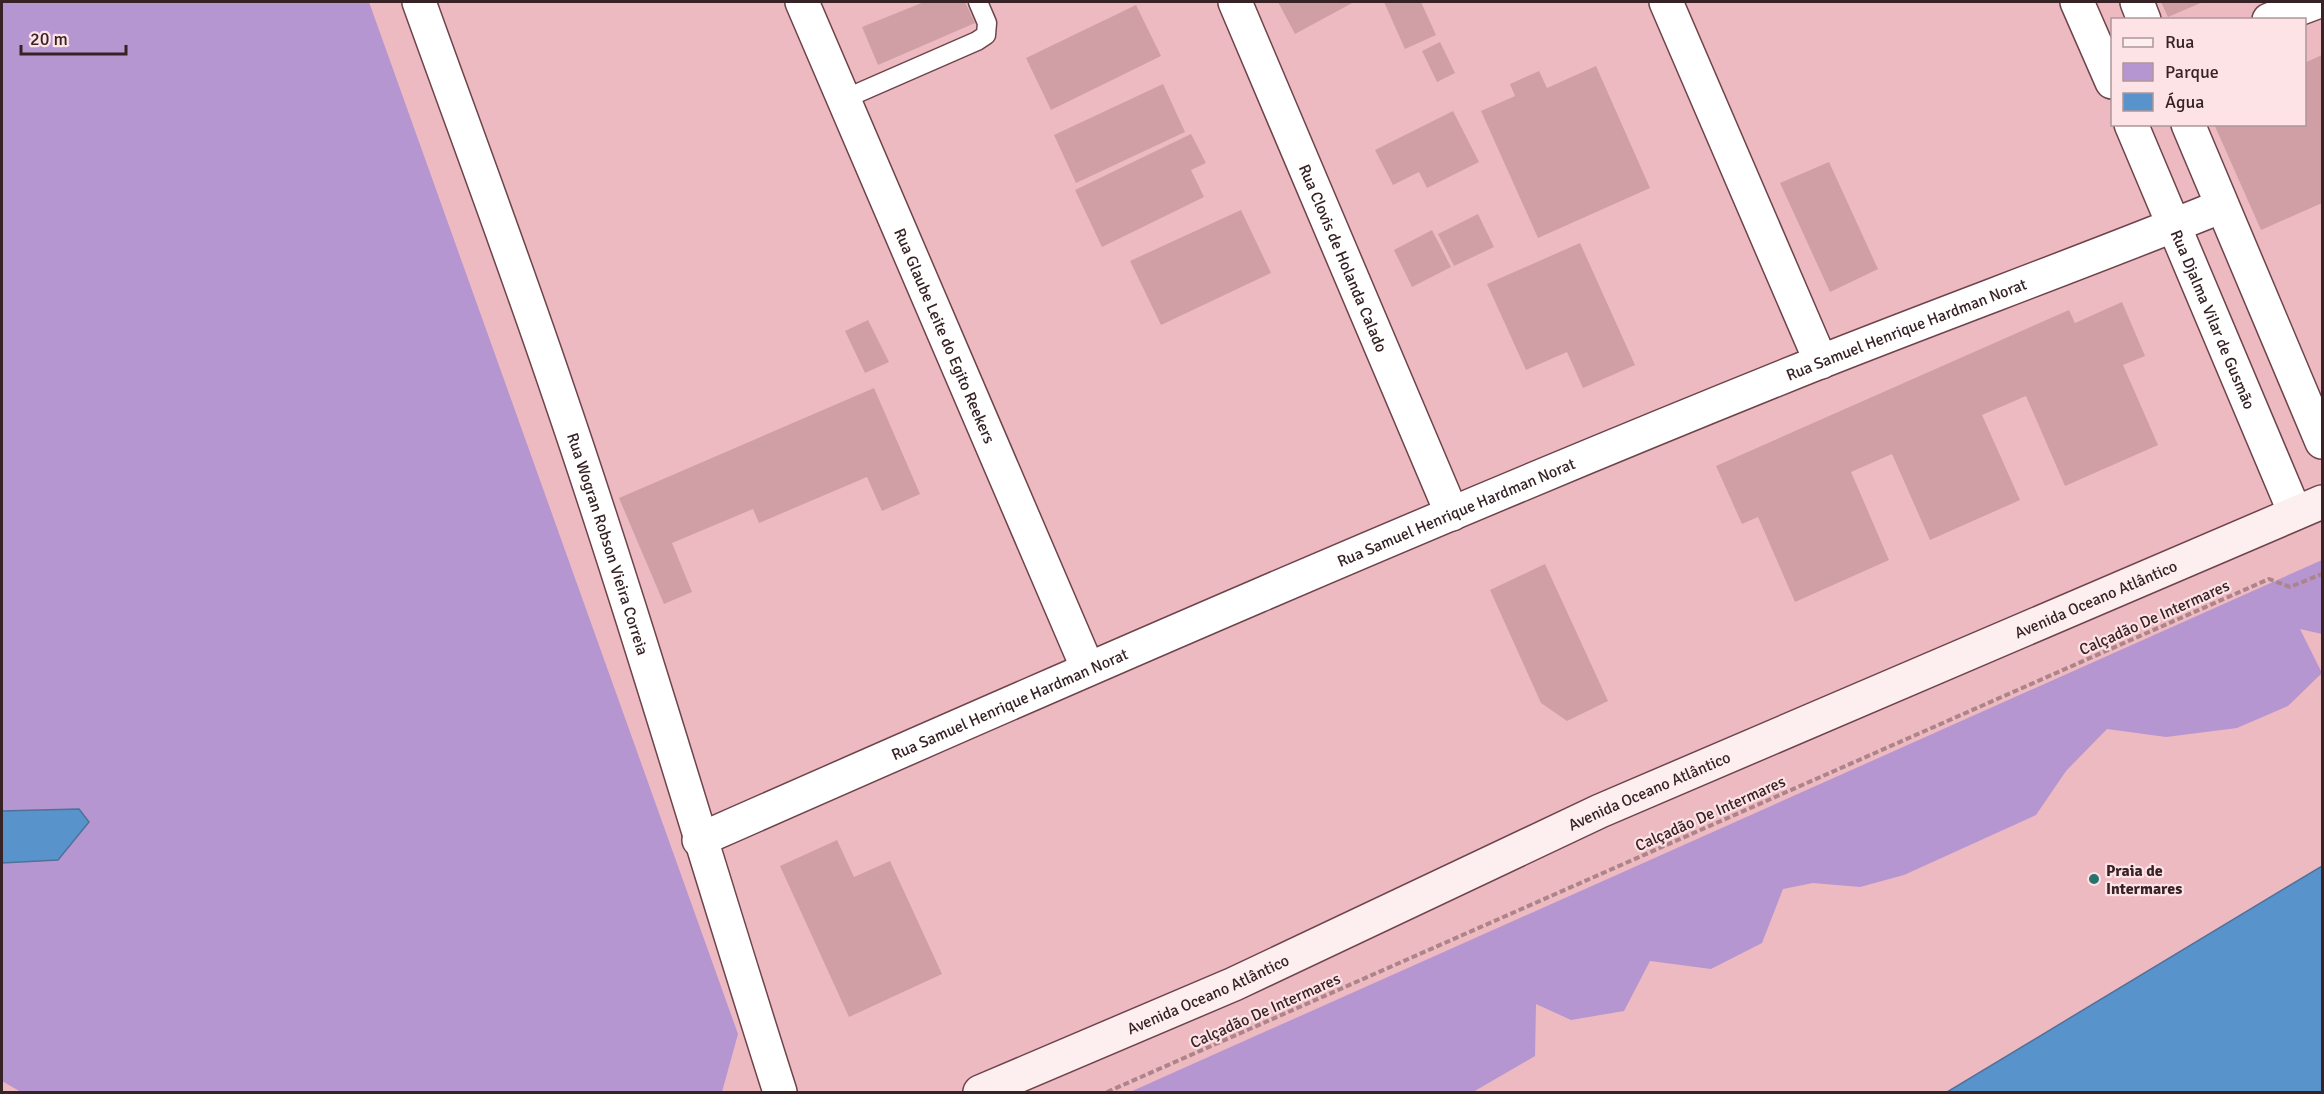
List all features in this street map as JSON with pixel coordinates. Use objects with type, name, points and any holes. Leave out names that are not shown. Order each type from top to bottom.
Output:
[{"type":"main road","name":"Avenida Oceano Atlântico","points":[[980,1092],[1234,984],[1600,811],[2309,508]]},
{"type":"street","name":"Rua Wogran Robson Vieira Correia","points":[[419,2],[561,399],[648,666],[699,840],[780,1092]]},
{"type":"street","name":"Rua Glaube Leite do Egito Reekers","points":[[802,2],[1088,669]]},
{"type":"street","name":"Rua Clovis de Holanda Calado","points":[[1235,2],[1452,514]]},
{"type":"street","points":[[1666,2],[1821,362]]},
{"type":"street","points":[[2077,2],[2111,80]]},
{"type":"street","points":[[2136,2],[2143,18]]},
{"type":"street","points":[[2274,18],[2317,2]]},
{"type":"street","name":"Rua Djalma Vilar de Gusmão","points":[[2132,126],[2175,225],[2309,508]]},
{"type":"street","points":[[2189,126],[2322,442]]},
{"type":"street","name":"Rua Samuel Henrique Hardman Norat","points":[[699,840],[1088,669],[1452,514],[1821,362],[2222,206]]},
{"type":"lane","points":[[843,100],[986,35],[987,23],[978,2]]},
{"type":"path","name":"Calçadão De Intermares","points":[[1107,1092],[2269,579],[2290,587],[2322,574]]},
{"type":"green space","points":[[2,2],[369,2],[738,1034],[722,1092],[21,1092],[2,1081],[2,863],[58,860],[79,809],[2,811]]},
{"type":"green space","points":[[2322,560],[2322,634],[2300,629],[2322,673],[2288,706],[2237,728],[2166,737],[2107,729],[2066,771],[2036,815],[1904,875],[1860,887],[1813,883],[1783,889],[1762,943],[1711,969],[1650,961],[1624,1011],[1571,1020],[1536,1004],[1535,1056],[1473,1092],[1130,1092]]},
{"type":"water","points":[[79,809],[89,822],[58,860],[2,863],[2,811]]},
{"type":"water","points":[[2322,866],[2322,1092],[1947,1092]]},
{"type":"building","points":[[924,2],[965,2],[975,23],[878,65],[862,27]]},
{"type":"building","points":[[1278,2],[1354,2],[1295,34]]},
{"type":"building","points":[[1384,2],[1421,2],[1436,35],[1405,49]]},
{"type":"building","points":[[2161,2],[2203,2],[2168,17]]},
{"type":"building","points":[[1136,5],[1161,56],[1051,110],[1026,58]]},
{"type":"building","points":[[1440,42],[1455,73],[1437,82],[1422,51]]},
{"type":"building","points":[[2322,55],[2322,203],[2261,230],[2215,126],[2306,126],[2306,62]]},
{"type":"building","points":[[1596,66],[1650,188],[1538,238],[1481,111],[1515,96],[1510,84],[1539,71],[1547,88]]},
{"type":"building","points":[[1163,84],[1185,132],[1076,183],[1054,135]]},
{"type":"building","points":[[1453,111],[1479,162],[1427,188],[1419,172],[1393,185],[1375,150]]},
{"type":"building","points":[[1191,134],[1206,163],[1191,170],[1204,197],[1102,247],[1075,190]]},
{"type":"building","points":[[1829,162],[1878,269],[1830,292],[1780,183]]},
{"type":"building","points":[[1241,210],[1271,273],[1161,325],[1130,261]]},
{"type":"building","points":[[1478,214],[1494,247],[1454,266],[1438,234]]},
{"type":"building","points":[[1432,230],[1451,267],[1412,287],[1394,250]]},
{"type":"building","points":[[1580,243],[1635,365],[1583,388],[1567,352],[1526,370],[1487,284]]},
{"type":"building","points":[[2122,302],[2145,356],[2123,365],[2158,445],[2065,486],[2026,396],[1982,415],[2020,500],[1930,540],[1892,454],[1851,472],[1889,560],[1795,602],[1758,517],[1742,524],[1716,466],[2069,310],[2075,323]]},
{"type":"building","points":[[868,320],[889,362],[865,373],[845,331]]},
{"type":"building","points":[[874,388],[920,494],[882,511],[867,477],[759,523],[753,509],[672,543],[692,592],[664,604],[619,498]]},
{"type":"building","points":[[1545,564],[1608,701],[1567,721],[1541,703],[1490,590]]},
{"type":"building","points":[[837,840],[854,877],[890,861],[942,974],[849,1017],[780,866]]},
{"type":"place","name":"Praia de Intermares","points":[[2094,879]]}]
